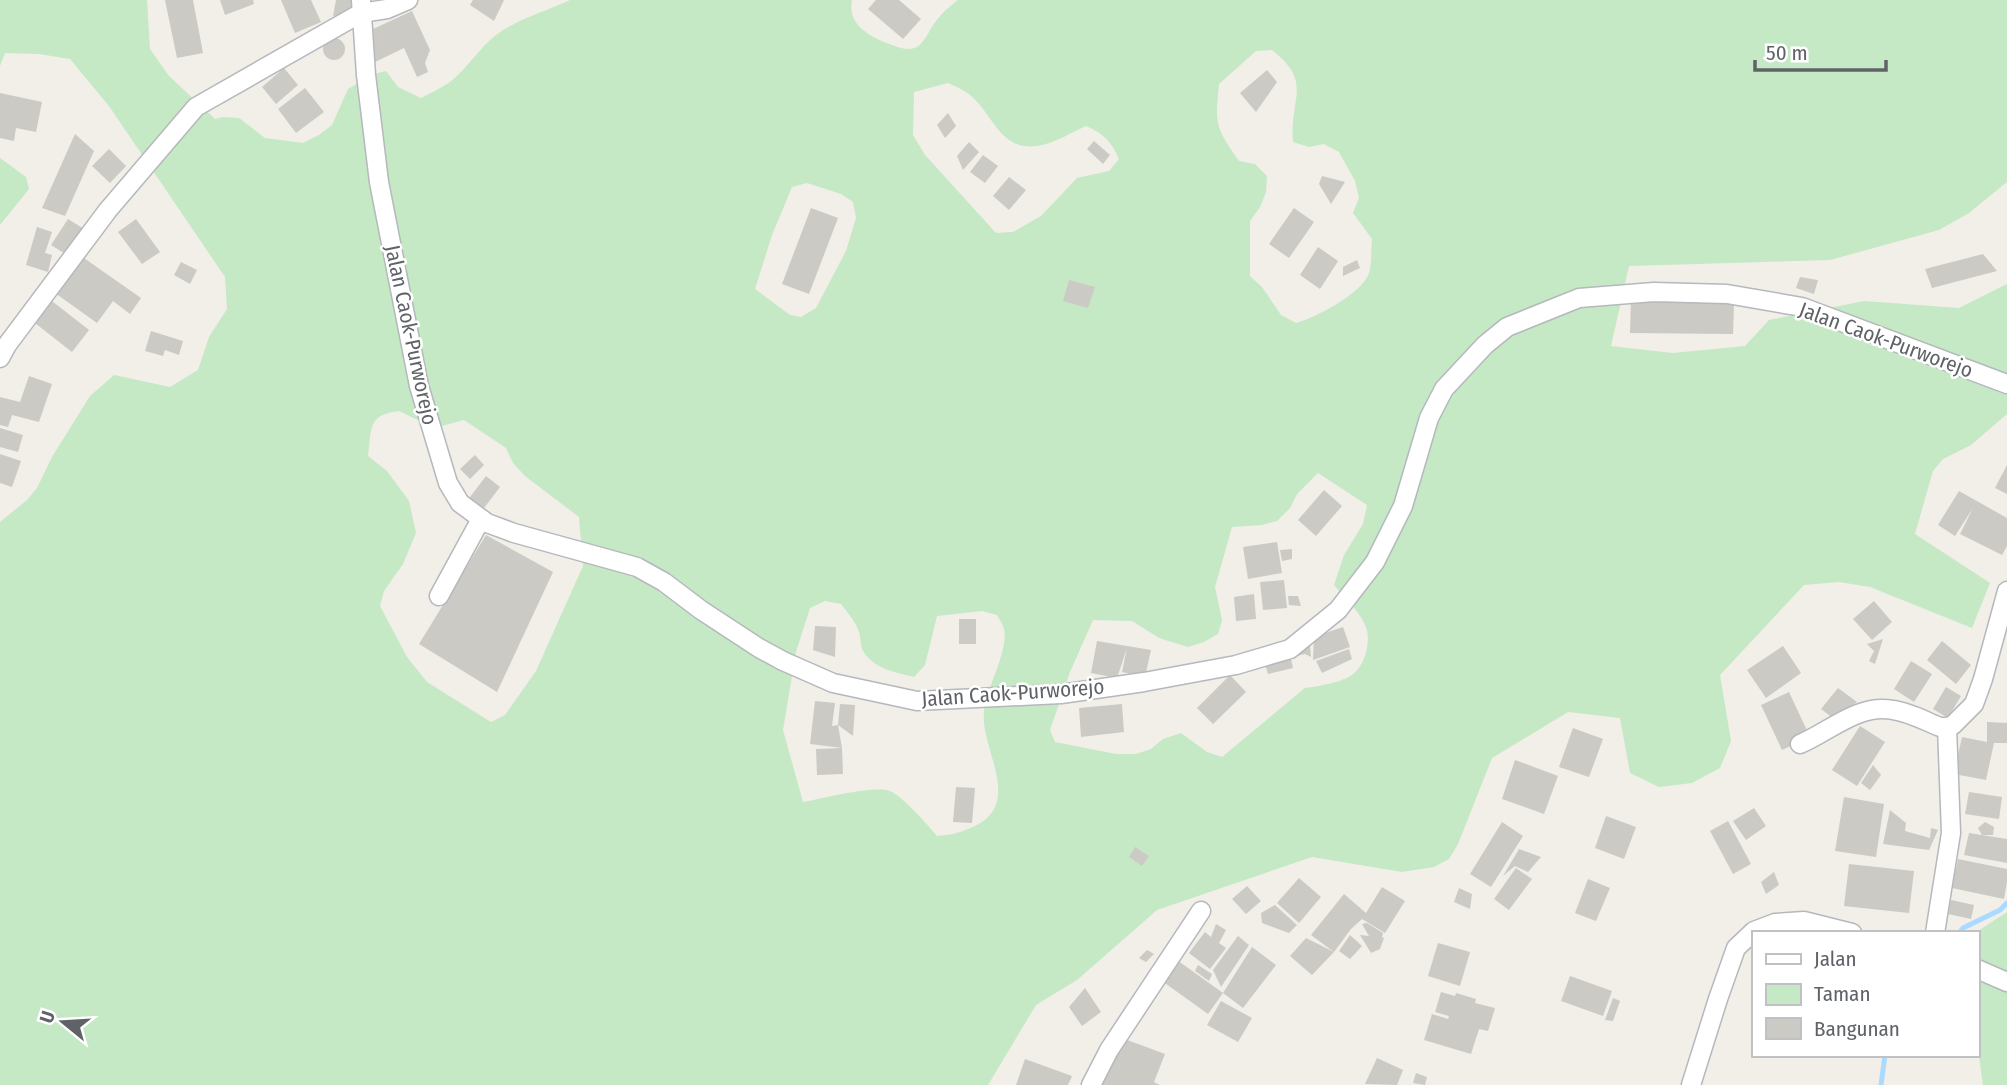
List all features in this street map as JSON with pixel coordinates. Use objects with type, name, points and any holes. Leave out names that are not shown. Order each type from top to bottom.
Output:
[{"type":"street","points":[[0,358],[108,210],[196,107],[361,6],[387,9],[408,0]]},
{"type":"street","name":"Jalan Caok-Purworejo","points":[[361,6],[379,181],[419,386],[448,483],[460,503],[487,523],[514,533],[637,567],[664,582],[759,648],[832,683],[917,701],[1061,694],[1236,665],[1290,649],[1338,610],[1375,562],[1403,506],[1429,418],[1444,389],[1485,345],[1507,327],[1579,298],[1654,292],[1727,294],[1802,307],[2007,384]]},
{"type":"street","points":[[439,596],[481,519]]},
{"type":"street","points":[[1800,744],[1859,713],[1876,709],[1891,709],[1940,727],[1953,725],[1974,704],[2007,591]]},
{"type":"street","points":[[1935,931],[1951,833],[1947,727]]},
{"type":"street","points":[[1091,1085],[1109,1051],[1201,911]]},
{"type":"street","points":[[1754,931],[1775,923],[1804,921],[1844,931]]},
{"type":"street","points":[[1691,1085],[1717,999],[1736,948],[1752,933]]},
{"type":"street","points":[[1979,970],[2007,982]]},
{"type":"green space","points":[[0,0],[147,0],[150,49],[169,76],[215,119],[239,118],[265,138],[303,143],[332,125],[348,89],[374,74],[386,71],[398,87],[421,98],[450,82],[490,40],[505,29],[570,0],[852,0],[852,15],[863,30],[885,43],[911,49],[922,42],[941,15],[958,0],[2007,0],[2007,182],[1969,213],[1939,230],[1830,260],[1629,266],[1611,346],[1673,353],[1745,346],[1769,320],[1864,301],[1959,308],[2007,284],[2007,414],[1971,445],[1943,459],[1933,471],[1915,534],[1990,583],[1972,628],[1870,587],[1839,582],[1804,585],[1720,675],[1731,741],[1720,768],[1692,783],[1659,787],[1630,773],[1620,718],[1568,712],[1492,758],[1458,844],[1449,859],[1434,867],[1402,872],[1312,857],[1157,910],[1077,980],[1036,1005],[988,1085],[0,1085],[0,522],[37,488],[52,457],[90,396],[114,375],[170,387],[198,370],[209,337],[227,309],[225,277],[109,106],[70,59],[39,54],[5,53],[0,66]],"holes":[[[1272,50],[1285,62],[1296,82],[1293,142],[1309,147],[1324,144],[1339,152],[1355,181],[1359,198],[1353,213],[1372,239],[1369,273],[1358,289],[1348,296],[1326,310],[1296,323],[1281,315],[1262,287],[1250,276],[1250,221],[1266,192],[1267,176],[1255,164],[1239,161],[1225,140],[1217,117],[1219,84],[1256,51]],[[948,83],[957,87],[976,100],[1004,135],[1020,145],[1048,144],[1086,126],[1106,139],[1119,159],[1109,171],[1077,178],[1041,216],[1013,232],[996,233],[925,155],[913,135],[914,92]],[[807,183],[841,194],[853,202],[856,218],[846,251],[816,308],[801,317],[790,315],[755,289],[772,235],[792,187]],[[399,411],[434,428],[464,420],[506,448],[513,463],[525,476],[579,517],[583,566],[536,671],[505,715],[491,722],[427,682],[407,657],[380,606],[384,591],[403,564],[416,533],[409,501],[387,471],[368,456],[373,424],[389,413]],[[1318,473],[1367,505],[1363,524],[1344,555],[1334,585],[1357,612],[1367,630],[1366,654],[1352,675],[1342,680],[1305,688],[1222,757],[1207,752],[1181,733],[1163,739],[1151,749],[1136,754],[1116,754],[1055,742],[1050,730],[1070,672],[1093,620],[1132,621],[1159,638],[1188,647],[1204,642],[1218,634],[1222,620],[1215,587],[1232,527],[1277,521],[1290,508],[1297,494]],[[825,601],[841,604],[856,625],[866,656],[885,669],[914,677],[925,665],[937,616],[982,611],[997,615],[1005,638],[984,712],[998,790],[996,805],[988,817],[964,831],[937,836],[908,805],[890,791],[860,791],[803,802],[783,730],[796,652],[810,608]]]},
{"type":"green space","points":[[0,158],[26,177],[29,189],[0,225]]},
{"type":"green space","points":[[2007,912],[2007,1085],[1983,1085],[1979,1056],[1978,931]]},
{"type":"building","points":[[165,0],[193,0],[203,53],[177,58]]},
{"type":"building","points":[[220,0],[253,0],[254,4],[225,15]]},
{"type":"building","points":[[281,0],[311,0],[321,22],[295,33]]},
{"type":"building","points":[[336,0],[355,0],[352,14],[333,16]]},
{"type":"building","points":[[473,0],[504,0],[494,21],[470,5]]},
{"type":"building","points":[[876,0],[899,0],[921,19],[903,39],[868,9]]},
{"type":"building","points":[[412,11],[430,50],[425,63],[428,72],[417,77],[404,48],[375,62],[373,29]]},
{"type":"building","points":[[334,38],[342,41],[345,49],[342,57],[334,60],[326,57],[323,49],[326,41]]},
{"type":"building","points":[[284,68],[298,85],[276,104],[262,87]]},
{"type":"building","points":[[1267,70],[1277,82],[1256,112],[1240,93]]},
{"type":"building","points":[[305,88],[324,112],[296,133],[278,109]]},
{"type":"building","points":[[0,93],[42,102],[36,132],[16,128],[14,141],[0,138]]},
{"type":"building","points":[[948,113],[956,126],[945,138],[937,125]]},
{"type":"building","points":[[75,134],[94,151],[65,216],[42,208]]},
{"type":"building","points":[[1094,141],[1110,155],[1103,164],[1087,149]]},
{"type":"building","points":[[969,142],[979,152],[963,170],[957,156]]},
{"type":"building","points":[[109,149],[126,166],[110,183],[92,166]]},
{"type":"building","points":[[983,155],[998,166],[985,183],[970,172]]},
{"type":"building","points":[[1322,176],[1345,182],[1331,204],[1319,184]]},
{"type":"building","points":[[1009,177],[1026,190],[1009,210],[993,196]]},
{"type":"building","points":[[811,208],[838,218],[809,294],[782,284]]},
{"type":"building","points":[[1294,208],[1314,222],[1289,258],[1269,244]]},
{"type":"building","points":[[68,219],[84,229],[67,255],[51,245]]},
{"type":"building","points":[[136,219],[160,252],[142,264],[118,232]]},
{"type":"building","points":[[37,227],[52,232],[45,253],[52,255],[48,272],[26,265]]},
{"type":"building","points":[[1318,247],[1338,261],[1320,289],[1300,275]]},
{"type":"building","points":[[1983,254],[1997,271],[1932,288],[1925,269]]},
{"type":"building","points":[[81,256],[141,298],[130,314],[113,301],[97,323],[55,293]]},
{"type":"building","points":[[1357,260],[1360,268],[1343,276],[1343,267]]},
{"type":"building","points":[[181,262],[197,270],[190,284],[174,275]]},
{"type":"building","points":[[1800,277],[1818,280],[1814,294],[1796,288]]},
{"type":"building","points":[[1069,280],[1095,287],[1088,308],[1063,301]]},
{"type":"building","points":[[48,298],[89,330],[72,352],[31,320]]},
{"type":"building","points":[[1631,300],[1734,302],[1733,334],[1630,333]]},
{"type":"building","points":[[151,331],[183,341],[179,355],[165,350],[163,356],[145,351]]},
{"type":"building","points":[[29,376],[52,384],[39,422],[12,415],[8,427],[0,425],[0,397],[20,402]]},
{"type":"building","points":[[0,428],[23,435],[18,452],[0,447]]},
{"type":"building","points":[[0,454],[21,461],[12,487],[0,483]]},
{"type":"building","points":[[475,455],[484,465],[470,479],[460,469]]},
{"type":"building","points":[[2007,465],[2007,494],[1995,488]]},
{"type":"building","points":[[486,476],[500,487],[481,512],[467,501]]},
{"type":"building","points":[[1324,490],[1342,506],[1316,536],[1298,520]]},
{"type":"building","points":[[1959,491],[2007,518],[2007,546],[2002,555],[1960,534],[1973,508],[1955,536],[1938,525]]},
{"type":"building","points":[[486,535],[553,572],[497,692],[419,644]]},
{"type":"building","points":[[1277,542],[1282,573],[1248,579],[1243,547]]},
{"type":"building","points":[[1292,549],[1292,559],[1282,561],[1280,550]]},
{"type":"building","points":[[1284,580],[1287,608],[1263,610],[1260,582]]},
{"type":"building","points":[[1254,594],[1256,619],[1236,621],[1234,597]]},
{"type":"building","points":[[1288,596],[1298,596],[1301,606],[1289,605]]},
{"type":"building","points":[[1874,601],[1892,622],[1872,640],[1853,619]]},
{"type":"building","points":[[959,619],[976,619],[976,644],[959,644]]},
{"type":"building","points":[[815,626],[836,627],[835,657],[813,650]]},
{"type":"building","points":[[1343,627],[1350,647],[1313,660],[1314,637]]},
{"type":"building","points":[[1883,639],[1875,664],[1869,661],[1874,651],[1867,644]]},
{"type":"building","points":[[1097,641],[1151,650],[1145,677],[1122,672],[1127,648],[1117,678],[1091,673]]},
{"type":"building","points":[[1942,641],[1971,665],[1956,684],[1927,660]]},
{"type":"building","points":[[1310,645],[1311,657],[1305,654],[1296,656],[1293,648]]},
{"type":"building","points":[[1783,646],[1801,673],[1766,698],[1747,670]]},
{"type":"building","points":[[1349,649],[1352,659],[1322,673],[1316,661]]},
{"type":"building","points":[[1289,650],[1293,668],[1268,674],[1263,657]]},
{"type":"building","points":[[1911,661],[1932,674],[1914,702],[1894,689]]},
{"type":"building","points":[[1230,675],[1246,692],[1213,724],[1197,708]]},
{"type":"building","points":[[1946,687],[1961,696],[1948,718],[1933,709]]},
{"type":"building","points":[[1838,688],[1857,702],[1833,718],[1821,709]]},
{"type":"building","points":[[1789,692],[1810,737],[1782,750],[1761,705]]},
{"type":"building","points":[[815,701],[835,703],[832,726],[838,725],[842,748],[810,744]]},
{"type":"building","points":[[840,704],[855,705],[853,736],[838,725]]},
{"type":"building","points":[[1122,704],[1124,732],[1081,737],[1079,708]]},
{"type":"building","points":[[1987,722],[2007,723],[2007,743],[1994,743],[1986,780],[1954,774],[1962,737],[1987,742]]},
{"type":"building","points":[[1860,726],[1885,742],[1857,786],[1832,770]]},
{"type":"building","points":[[1573,728],[1603,739],[1589,777],[1559,767]]},
{"type":"building","points":[[842,748],[843,774],[817,775],[816,749]]},
{"type":"building","points":[[1515,760],[1558,776],[1544,814],[1502,799]]},
{"type":"building","points":[[1873,765],[1881,775],[1870,790],[1861,783]]},
{"type":"building","points":[[956,787],[975,788],[972,823],[953,822]]},
{"type":"building","points":[[1969,792],[2002,797],[1999,819],[1965,814]]},
{"type":"building","points":[[1844,797],[1884,804],[1876,857],[1835,851]]},
{"type":"building","points":[[1754,808],[1766,826],[1746,840],[1733,821]]},
{"type":"building","points":[[1890,810],[1906,823],[1905,831],[1930,838],[1931,828],[1938,830],[1929,850],[1883,844]]},
{"type":"building","points":[[1606,816],[1636,827],[1624,859],[1595,848]]},
{"type":"building","points":[[1728,821],[1751,864],[1733,874],[1710,831]]},
{"type":"building","points":[[1502,822],[1523,836],[1491,887],[1470,874]]},
{"type":"building","points":[[1985,822],[1994,827],[1993,835],[1982,835],[1978,828]]},
{"type":"building","points":[[1969,833],[2007,839],[2007,863],[1964,855]]},
{"type":"building","points":[[1135,847],[1149,856],[1142,866],[1129,857]]},
{"type":"building","points":[[1519,849],[1541,857],[1528,872],[1515,866],[1503,876]]},
{"type":"building","points":[[1958,859],[2007,869],[2004,899],[1952,888]]},
{"type":"building","points":[[1849,864],[1914,871],[1909,913],[1844,906]]},
{"type":"building","points":[[1516,868],[1532,879],[1509,910],[1494,899]]},
{"type":"building","points":[[1774,872],[1779,885],[1766,894],[1761,882]]},
{"type":"building","points":[[1299,878],[1321,897],[1299,923],[1277,903]]},
{"type":"building","points":[[1588,879],[1610,888],[1596,921],[1575,913]]},
{"type":"building","points":[[1247,886],[1261,901],[1246,914],[1232,899]]},
{"type":"building","points":[[1382,887],[1405,901],[1385,933],[1362,919],[1334,952],[1311,935],[1344,894],[1366,913]]},
{"type":"building","points":[[1459,888],[1472,894],[1470,909],[1454,902]]},
{"type":"building","points":[[1951,900],[1974,905],[1971,919],[1948,914]]},
{"type":"building","points":[[1275,905],[1297,925],[1289,933],[1262,923],[1261,913]]},
{"type":"building","points":[[1367,923],[1383,933],[1384,938],[1380,949],[1371,953],[1360,935],[1369,936],[1362,924]]},
{"type":"building","points":[[1216,924],[1226,930],[1219,943],[1226,948],[1210,969],[1189,953],[1205,932],[1211,937]]},
{"type":"building","points":[[1350,935],[1362,946],[1350,959],[1339,951]]},
{"type":"building","points":[[1238,936],[1249,945],[1221,987],[1213,970]]},
{"type":"building","points":[[1306,938],[1334,952],[1312,975],[1290,956]]},
{"type":"building","points":[[1438,943],[1470,952],[1460,986],[1428,976]]},
{"type":"building","points":[[1252,947],[1276,965],[1243,1008],[1223,993]]},
{"type":"building","points":[[1147,950],[1154,954],[1146,962],[1139,958]]},
{"type":"building","points":[[1177,960],[1223,993],[1208,1014],[1162,981]]},
{"type":"building","points":[[1198,965],[1212,974],[1209,981],[1195,971]]},
{"type":"building","points":[[1570,976],[1612,991],[1603,1016],[1561,1001]]},
{"type":"building","points":[[1085,988],[1101,1012],[1082,1026],[1069,1007]]},
{"type":"building","points":[[1441,992],[1455,996],[1456,993],[1476,999],[1475,1003],[1495,1008],[1488,1031],[1479,1029],[1471,1054],[1424,1040],[1432,1014],[1448,1019],[1449,1016],[1435,1012]]},
{"type":"building","points":[[1613,998],[1620,1001],[1613,1021],[1605,1020]]},
{"type":"building","points":[[1221,1001],[1252,1018],[1238,1042],[1207,1025]]},
{"type":"building","points":[[1122,1038],[1165,1054],[1154,1082],[1160,1085],[1100,1085]]},
{"type":"building","points":[[1377,1058],[1403,1070],[1397,1085],[1365,1084]]},
{"type":"building","points":[[1025,1059],[1072,1076],[1068,1085],[1016,1085]]},
{"type":"building","points":[[1416,1073],[1427,1077],[1425,1085],[1413,1083]]},
{"type":"waterway","points":[[1961,931],[2000,910],[2007,903]]},
{"type":"waterway","points":[[1881,1085],[1885,1057]]}]
